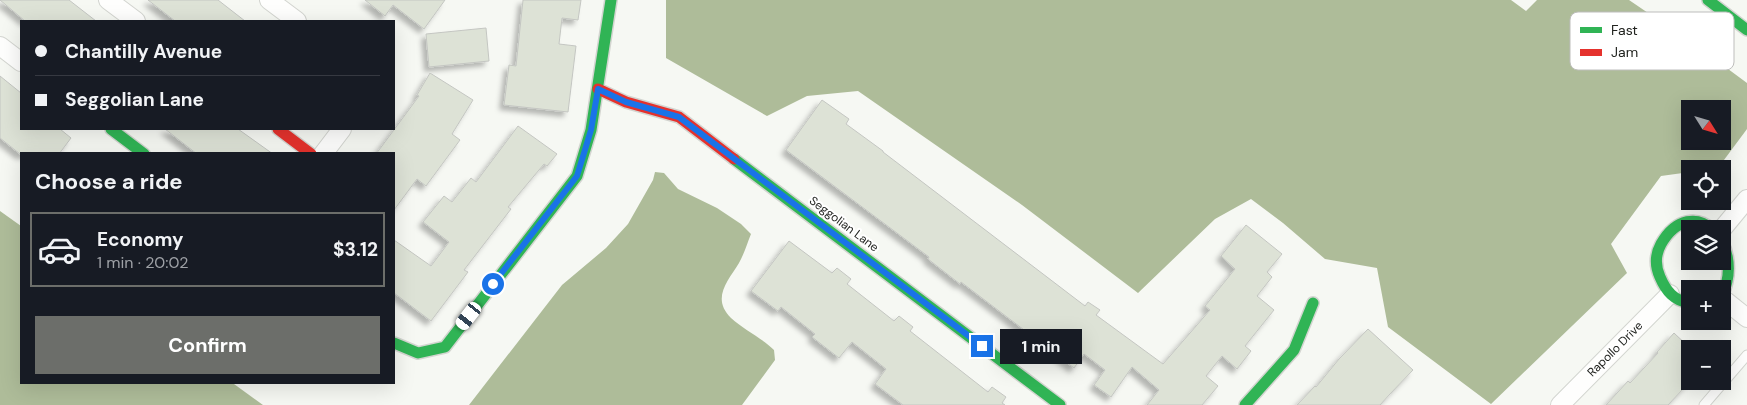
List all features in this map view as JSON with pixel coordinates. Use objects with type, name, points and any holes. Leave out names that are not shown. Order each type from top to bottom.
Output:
[{"type":"street","points":[[108,0],[135,20]]},
{"type":"street","points":[[269,0],[296,20]]},
{"type":"street","points":[[395,343],[418,353],[445,347],[577,176],[591,130],[611,0]]},
{"type":"street","points":[[1708,0],[1724,12]]},
{"type":"street","points":[[1734,20],[1747,30]]},
{"type":"street","points":[[0,46],[20,61]]},
{"type":"street","name":"Seggolian Lane","points":[[598,89],[626,102],[679,117],[1060,405]]},
{"type":"street","points":[[112,130],[141,152]]},
{"type":"street","points":[[279,130],[308,152]]},
{"type":"street","points":[[325,152],[341,130]]},
{"type":"street","points":[[1731,229],[1747,199]]},
{"type":"street","points":[[1681,224],[1671,229],[1660,244],[1655,261],[1659,279],[1670,294],[1681,300]]},
{"type":"street","points":[[1731,288],[1740,272]]},
{"type":"street","name":"Rapollo Drive","points":[[1560,405],[1670,294]]},
{"type":"street","points":[[1245,405],[1294,350],[1313,304]]},
{"type":"street","points":[[1731,305],[1747,318]]},
{"type":"lane","points":[[1704,405],[1747,355]]},
{"type":"shaded area","points":[[666,0],[1511,0],[1526,11],[1537,0],[1629,0],[1647,12],[1570,12],[1570,70],[1729,70],[1747,83],[1747,129],[1724,160],[1681,160],[1681,173],[1661,176],[1611,244],[1627,273],[1491,404],[1388,327],[1377,268],[1325,259],[1283,223],[1251,199],[1215,219],[1138,293],[1022,205],[858,91],[807,96],[767,116],[666,58]]},
{"type":"shaded area","points":[[655,172],[664,173],[678,189],[717,208],[741,224],[751,234],[741,260],[723,290],[722,304],[731,318],[774,350],[775,360],[742,405],[469,405],[562,285],[606,248],[628,224],[653,180]]},
{"type":"shaded area","points":[[0,211],[20,225],[20,384],[234,384],[263,405],[0,405]]},
{"type":"building","points":[[0,0],[69,0],[95,20],[24,20]]},
{"type":"building","points":[[148,0],[218,0],[244,20],[174,20]]},
{"type":"building","points":[[365,0],[445,0],[424,29],[393,5],[385,16]]},
{"type":"building","points":[[523,0],[581,0],[578,20],[562,18],[559,44],[576,46],[568,112],[504,105],[509,65],[516,66]]},
{"type":"building","points":[[486,28],[489,61],[429,67],[426,34]]},
{"type":"building","points":[[430,73],[473,100],[452,134],[460,140],[426,186],[417,179],[395,209],[395,152],[377,152],[419,96],[417,95]]},
{"type":"building","points":[[0,76],[20,92],[20,130],[61,130],[71,138],[60,152],[20,152],[20,154],[0,138]]},
{"type":"building","points":[[822,100],[849,119],[846,124],[1085,306],[1088,302],[1100,310],[1096,315],[1163,364],[1210,310],[1205,306],[1235,269],[1221,256],[1246,225],[1282,254],[1267,272],[1272,277],[1257,296],[1274,310],[1245,346],[1251,351],[1237,369],[1222,356],[1206,376],[1218,386],[1202,405],[1147,405],[1159,390],[1132,367],[1111,397],[1094,385],[1105,370],[1084,354],[1074,368],[961,282],[960,284],[928,259],[929,257],[786,150]]},
{"type":"building","points":[[518,126],[557,154],[547,166],[544,164],[508,207],[511,209],[464,270],[468,272],[431,321],[395,294],[395,241],[431,266],[449,242],[423,222],[444,196],[452,202],[471,178],[476,182]]},
{"type":"building","points":[[166,130],[239,130],[270,152],[194,152]]},
{"type":"building","points":[[789,241],[832,273],[837,268],[851,279],[847,284],[894,321],[899,316],[913,327],[910,331],[988,392],[992,387],[1006,397],[1002,403],[1005,405],[903,405],[875,384],[886,369],[852,342],[839,358],[812,337],[815,334],[781,307],[778,311],[751,291]]},
{"type":"building","points":[[1368,329],[1413,370],[1380,405],[1297,405],[1316,387],[1339,359]]},
{"type":"building","points":[[1674,333],[1681,340],[1682,390],[1668,405],[1606,405],[1628,381],[1630,383]]},
{"type":"traffic: fast","points":[[395,343],[418,353],[445,347],[577,176],[591,130],[611,0]]},
{"type":"traffic: fast","points":[[1708,0],[1724,12]]},
{"type":"traffic: fast","points":[[1734,20],[1747,30]]},
{"type":"traffic: fast","points":[[112,130],[141,152]]},
{"type":"traffic: fast","points":[[734,159],[1060,405]]},
{"type":"traffic: fast","points":[[1681,301],[1675,298],[1662,282],[1656,260],[1661,244],[1674,229],[1687,222],[1701,222],[1712,230],[1722,242],[1727,258],[1727,280]]},
{"type":"traffic: fast","points":[[1245,405],[1294,350],[1313,303]]},
{"type":"traffic: jam","points":[[598,89],[626,102],[679,117],[734,159]]},
{"type":"traffic: jam","points":[[279,130],[308,152]]},
{"type":"route","points":[[493,284],[577,176],[591,130],[598,89],[626,102],[679,117],[982,346]]}]
